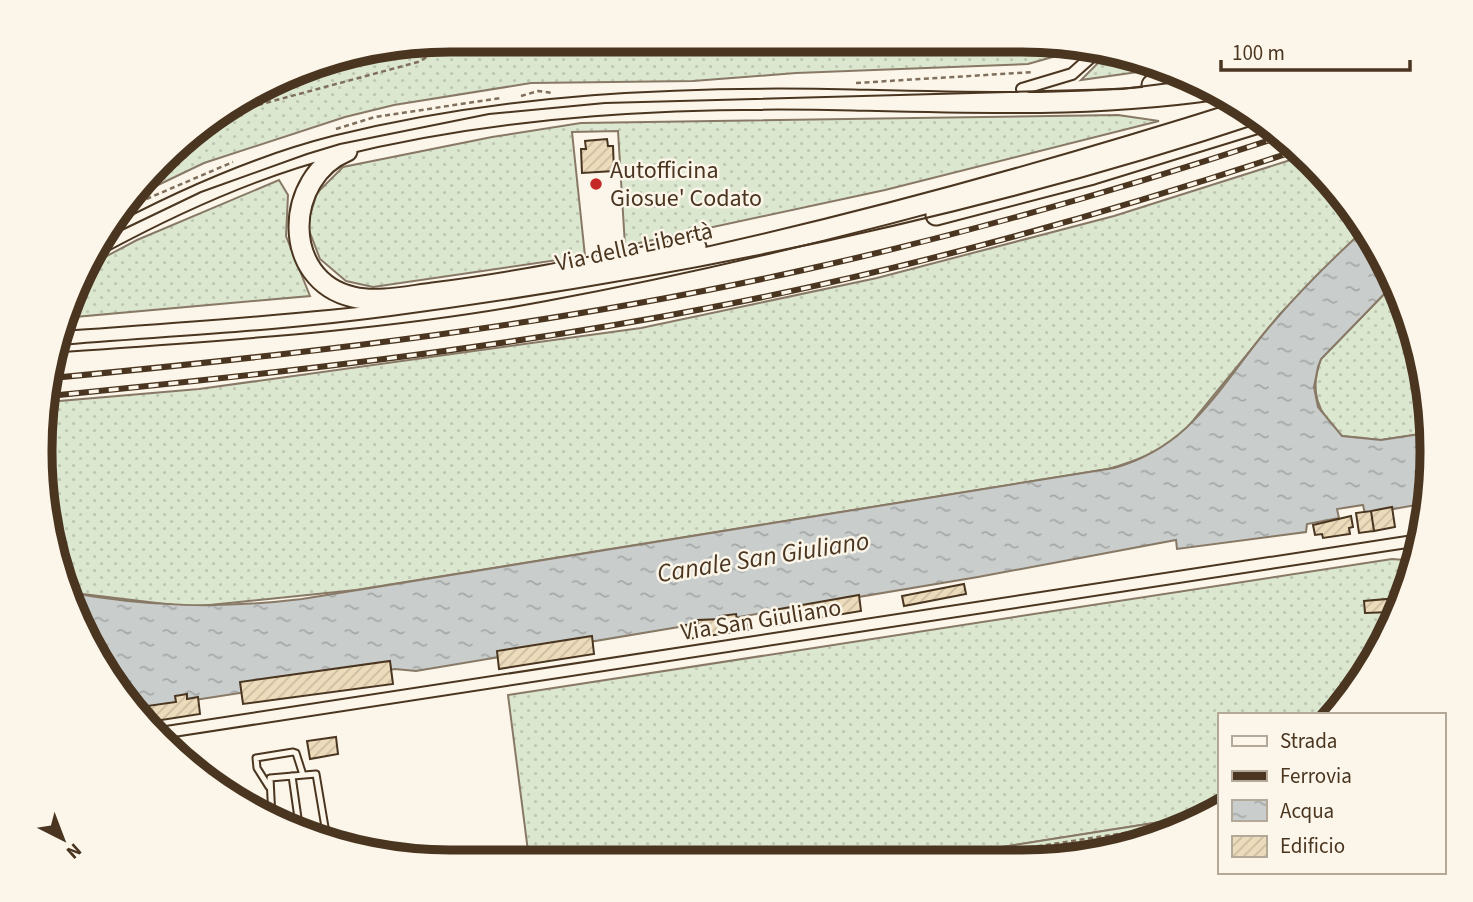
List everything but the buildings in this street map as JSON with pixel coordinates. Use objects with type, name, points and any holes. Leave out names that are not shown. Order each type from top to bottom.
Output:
[{"type":"highway","points":[[851,100],[928,92],[1137,86],[1171,82]]},
{"type":"highway","points":[[117,235],[167,209],[335,147],[415,130],[531,111],[585,107],[851,100],[1112,99],[1193,92]]},
{"type":"highway","name":"Via della Libertà","points":[[68,341],[364,316],[619,277],[851,223],[1140,143],[1233,114]]},
{"type":"highway","points":[[619,277],[724,260],[909,221],[1093,174],[1251,125]]},
{"type":"highway","points":[[415,130],[339,154],[321,168],[306,189],[297,227],[302,248],[313,270],[343,294],[382,299],[465,289],[750,237],[827,222],[1140,143]]},
{"type":"street","points":[[1022,89],[1072,74],[1090,58]]},
{"type":"street","name":"Via San Giuliano","points":[[168,732],[1410,542]]},
{"type":"street","name":"Via San Giuliano","points":[[1368,550],[1409,548]]},
{"type":"lane","points":[[269,787],[257,768],[256,758],[296,753],[303,775]]},
{"type":"lane","points":[[271,806],[270,778],[317,774],[325,829]]},
{"type":"lane","points":[[292,776],[298,819]]},
{"type":"path","points":[[248,109],[418,62],[435,53]]},
{"type":"path","points":[[1012,850],[1142,830]]},
{"type":"green space","points":[[451,52],[1059,54],[1028,64],[796,73],[693,81],[531,83],[394,105],[345,117],[204,163],[151,189],[188,151],[252,106],[323,74],[399,56]]},
{"type":"green space","points":[[1101,60],[1142,71],[1081,80]]},
{"type":"green space","points":[[1118,115],[1159,121],[885,190],[625,246],[618,131],[572,132],[585,256],[373,287],[346,281],[320,259],[307,225],[317,193],[343,167],[492,137],[581,123]]},
{"type":"green space","points":[[1294,159],[1322,188],[1357,237],[1280,314],[1183,433],[1156,451],[1108,469],[356,590],[190,607],[79,594],[74,579],[60,529],[53,477],[56,401],[199,389],[641,328],[877,278],[1114,216]]},
{"type":"green space","points":[[279,180],[288,195],[286,236],[310,296],[76,317],[103,258],[137,240]]},
{"type":"green space","points":[[1387,292],[1399,323],[1413,373],[1420,434],[1381,440],[1342,436],[1326,419],[1318,401],[1316,381],[1321,359]]},
{"type":"green space","points":[[1392,559],[1405,560],[1390,603],[1367,650],[1323,713],[1218,713],[1218,798],[1170,820],[983,850],[528,850],[508,695]]},
{"type":"green space","points":[[1170,820],[1100,842],[1048,849],[983,850]]},
{"type":"water","name":"Canale San Giuliano","points":[[1357,237],[1387,292],[1321,359],[1314,387],[1318,407],[1342,436],[1381,440],[1420,434],[1417,505],[1365,514],[1363,505],[1337,509],[1339,518],[1307,524],[1306,532],[1177,549],[1176,540],[978,577],[416,671],[395,669],[146,708],[106,650],[80,594],[184,605],[302,599],[1114,468],[1165,445],[1185,429],[1203,411],[1281,313]]},
{"type":"tram line","points":[[119,231],[201,192],[307,154],[340,144],[489,114],[605,103],[1122,89],[1173,83]]},
{"type":"tram line","points":[[67,344],[349,321],[502,300],[723,262],[833,240],[1051,186],[1251,126]]},
{"type":"railway","points":[[59,377],[432,336],[714,289],[988,225],[1165,174],[1271,140]]},
{"type":"railway","points":[[57,395],[297,370],[462,348],[708,308],[857,276],[1004,239],[1288,153]]},
{"type":"place","name":"Autofficina Giosue' Codato","points":[[596,184]]}]
